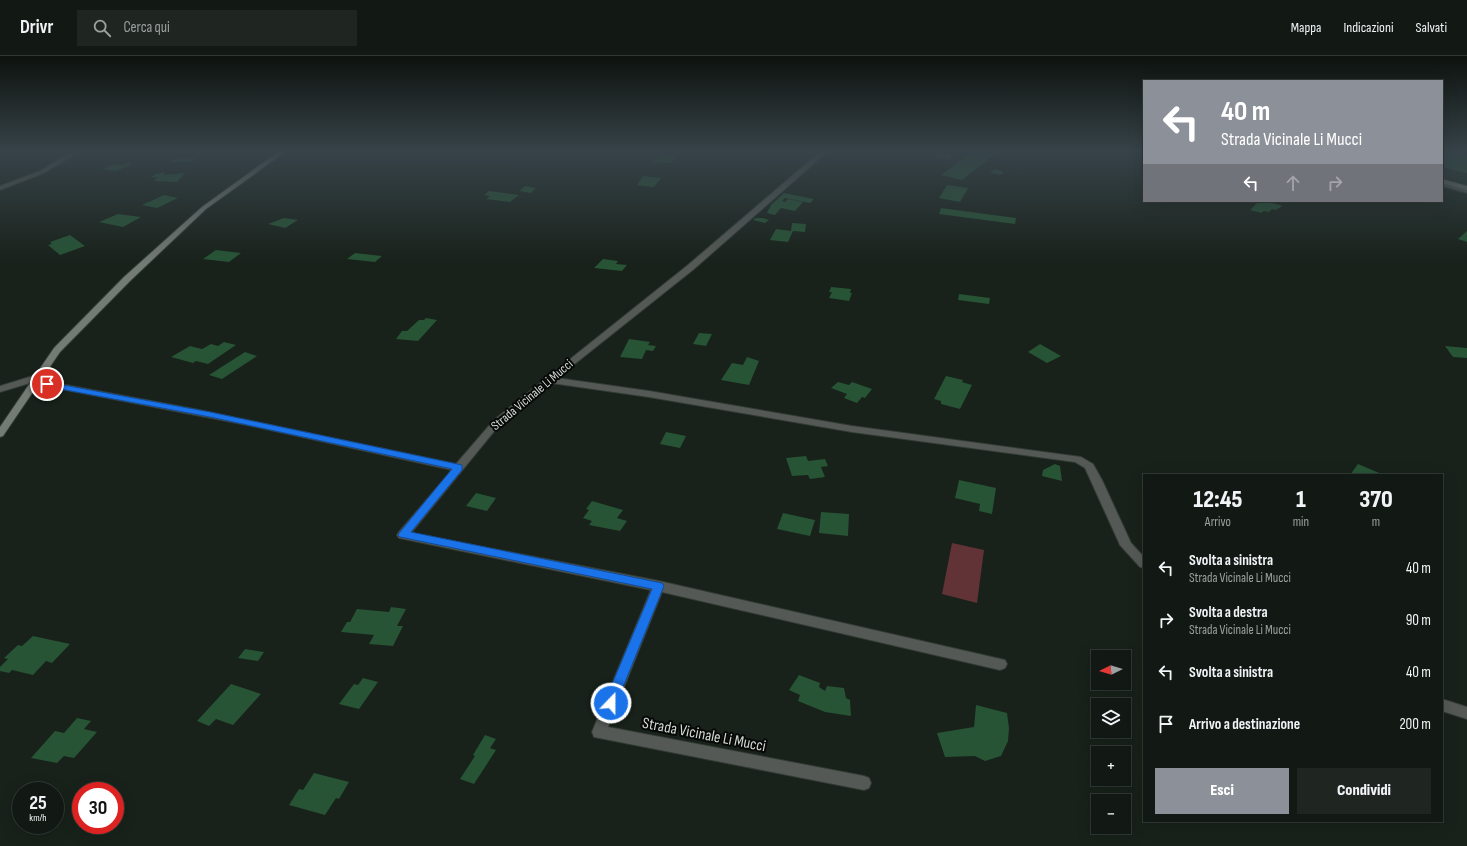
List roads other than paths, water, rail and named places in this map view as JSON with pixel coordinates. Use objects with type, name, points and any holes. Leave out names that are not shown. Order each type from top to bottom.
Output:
[{"type":"street","points":[[0,434],[35,380],[57,350],[127,279],[198,213],[231,189]]},
{"type":"street","name":"Strada Vicinale Li Mucci","points":[[781,189],[691,267],[497,422],[403,535],[659,586],[1000,664]]},
{"type":"street","points":[[0,389],[35,380],[203,413],[459,468]]},
{"type":"street","points":[[549,380],[649,394],[852,429],[1076,459],[1089,466],[1097,480],[1126,545],[1143,563]]},
{"type":"street","name":"Strada Vicinale Li Mucci","points":[[659,586],[598,732],[864,783]]},
{"type":"street","points":[[1443,705],[1467,713]]}]
